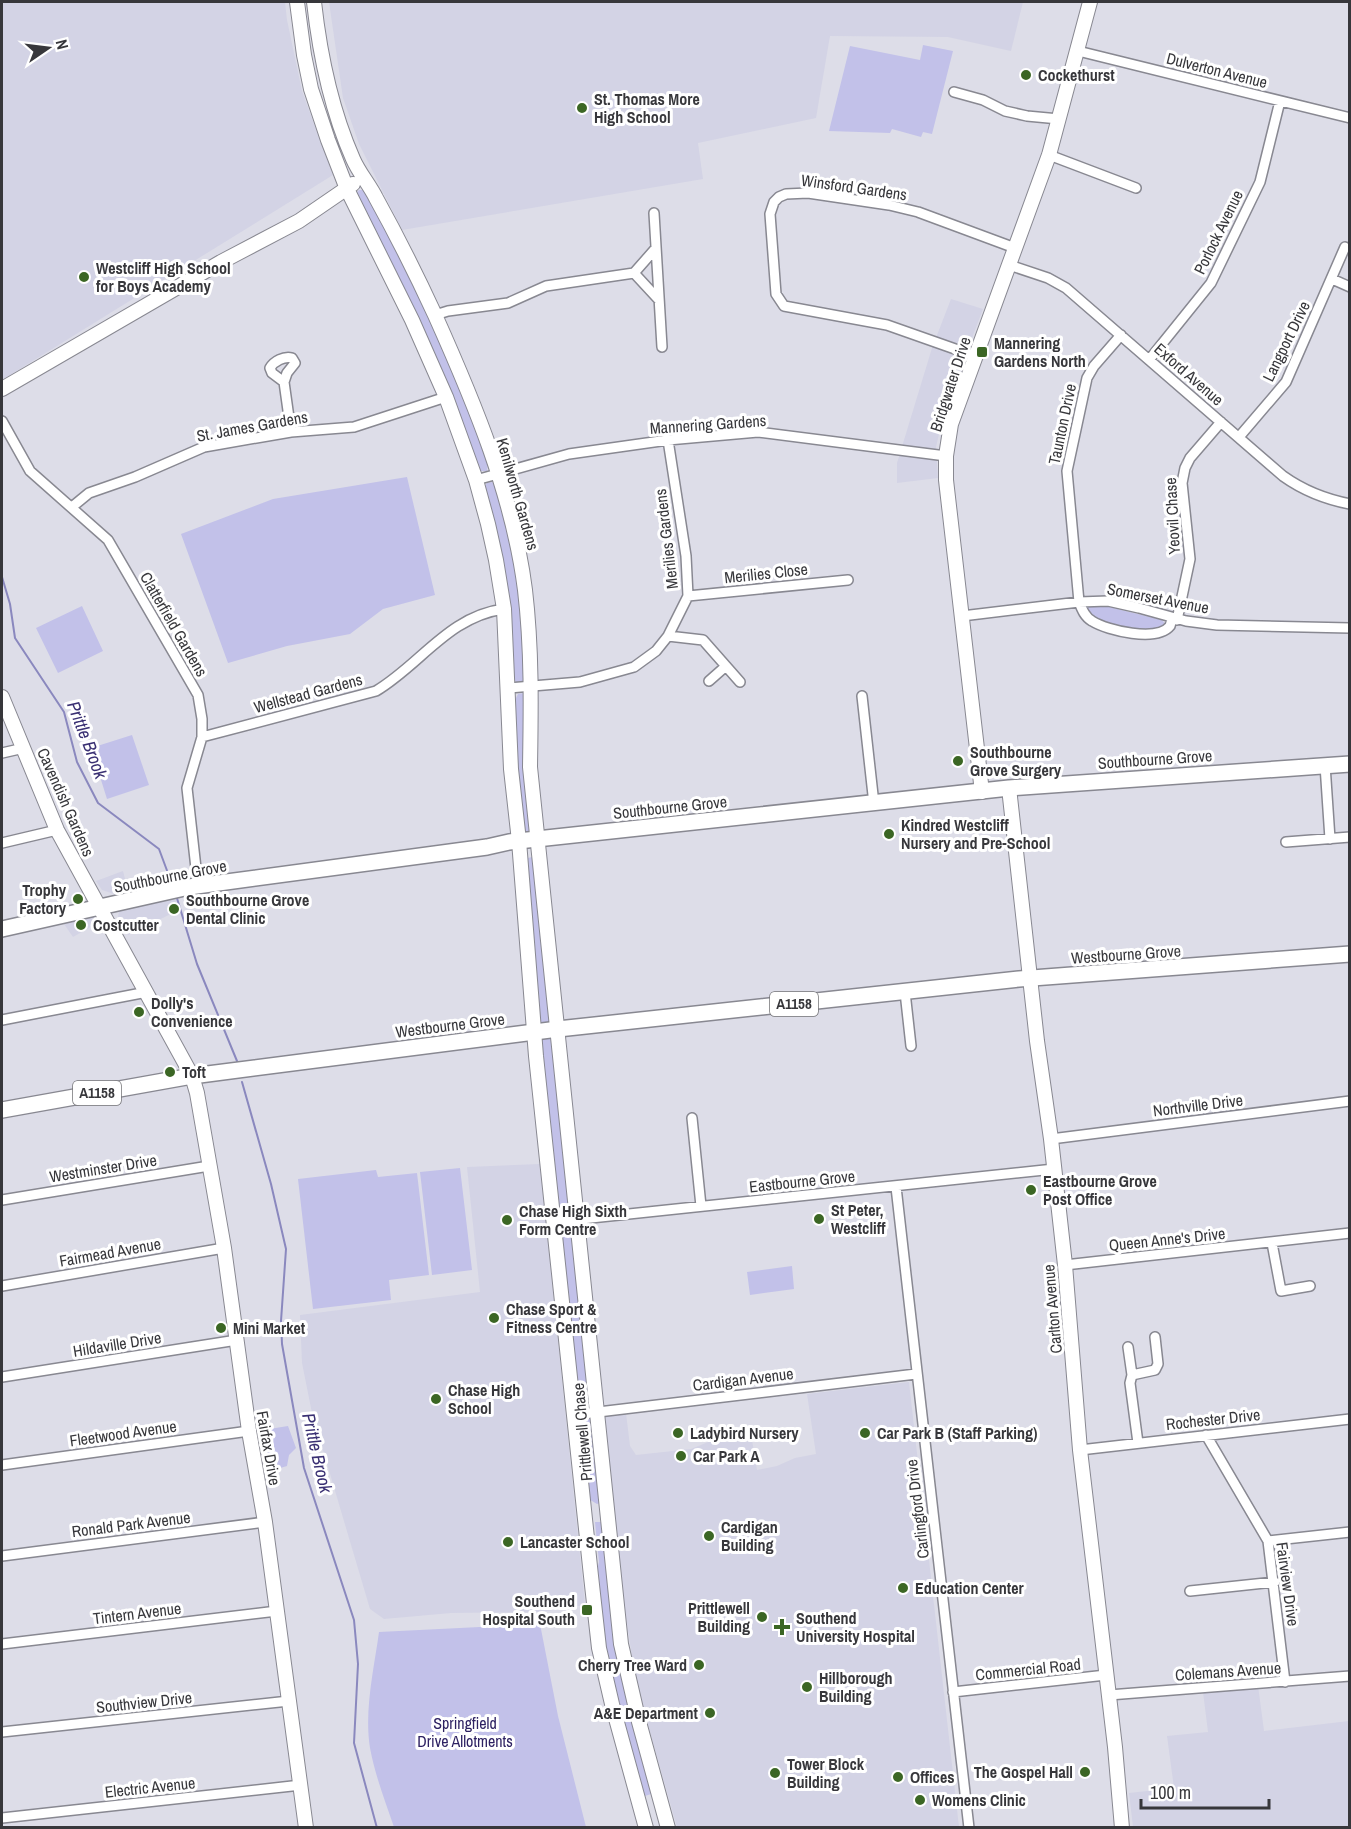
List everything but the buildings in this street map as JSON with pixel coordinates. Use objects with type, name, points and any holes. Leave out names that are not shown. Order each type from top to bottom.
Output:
[{"type":"main road","name":"Southbourne Grove","points":[[2,929],[184,889],[519,841],[1009,789],[1350,764]]},
{"type":"main road","name":"Westbourne Grove","points":[[2,1110],[192,1076],[558,1029],[1030,979],[1350,954]]},
{"type":"street","points":[[297,2],[311,89],[328,140],[347,189],[412,320],[446,397],[476,480],[488,524],[504,609],[511,769],[537,1032],[549,1027],[551,1023],[552,964]]},
{"type":"street","name":"Kenilworth Gardens","points":[[314,2],[318,41],[331,100],[341,131],[362,178],[380,203],[435,315],[472,401],[498,473],[514,535],[525,589],[531,686],[530,767],[558,1029]]},
{"type":"street","name":"Bridgwater Drive","points":[[982,792],[946,480],[946,456],[951,424],[1049,155],[1090,2]]},
{"type":"street","name":"Dulverton Avenue","points":[[1078,51],[1350,118]]},
{"type":"street","points":[[954,92],[983,100],[1005,111],[1059,119]]},
{"type":"street","name":"Porlock Avenue","points":[[1149,360],[1211,284],[1260,182],[1280,101]]},
{"type":"street","points":[[1049,155],[1136,188]]},
{"type":"street","points":[[2,389],[221,262],[299,221],[362,178]]},
{"type":"street","name":"Winsford Gardens","points":[[975,356],[887,324],[784,306],[776,294],[771,207],[779,197],[786,194],[808,193],[889,205],[918,212],[1015,248]]},
{"type":"street","points":[[654,213],[662,347]]},
{"type":"street","name":"Langport Drive","points":[[1239,437],[1286,382],[1345,247]]},
{"type":"street","points":[[435,315],[448,311],[508,303],[546,286],[634,273],[656,248]]},
{"type":"street","name":"Exford Avenue","points":[[1009,265],[1048,278],[1066,288],[1283,476],[1304,490],[1328,500],[1350,504]]},
{"type":"street","points":[[634,273],[659,300]]},
{"type":"street","points":[[1332,279],[1350,287]]},
{"type":"street","name":"Taunton Drive","points":[[1079,602],[1067,471],[1087,378],[1094,366],[1121,335]]},
{"type":"street","points":[[284,382],[291,432]]},
{"type":"street","name":"St. James Gardens","points":[[72,507],[84,495],[135,477],[204,447],[291,432],[354,427],[446,397]]},
{"type":"street","name":"Clatterfield Gardens","points":[[2,421],[30,471],[108,540],[198,695],[202,737],[187,788],[184,889]]},
{"type":"street","name":"Yeovil Chase","points":[[1174,619],[1190,559],[1182,483],[1185,468],[1190,458],[1221,422]]},
{"type":"street","name":"Mannering Gardens","points":[[476,480],[569,454],[668,440],[758,432],[946,456]]},
{"type":"street","name":"Merilies Gardens","points":[[509,688],[580,682],[634,667],[656,651],[668,636],[688,596],[686,556],[668,440]]},
{"type":"street","name":"Merilies Close","points":[[688,596],[848,580]]},
{"type":"street","name":"Somerset Avenue","points":[[962,616],[1079,602],[1108,601],[1174,619],[1217,625],[1350,628]]},
{"type":"street","points":[[1079,602],[1083,613],[1090,621],[1110,629],[1133,633],[1161,633],[1170,626],[1174,619]]},
{"type":"street","name":"Wellstead Gardens","points":[[202,737],[376,691],[398,676],[443,635],[481,615],[504,609]]},
{"type":"street","points":[[668,636],[703,640],[740,682]]},
{"type":"street","points":[[709,681],[726,666]]},
{"type":"street","points":[[862,696],[874,804]]},
{"type":"street","name":"Cavendish Gardens","points":[[2,697],[57,830],[192,1076]]},
{"type":"street","points":[[2,753],[24,748]]},
{"type":"street","points":[[1325,765],[1330,839]]},
{"type":"street","name":"Carlton Avenue","points":[[1009,789],[1065,1265],[1080,1450],[1122,1827]]},
{"type":"street","points":[[2,843],[57,830]]},
{"type":"street","points":[[1286,842],[1350,837]]},
{"type":"street","points":[[525,921],[526,848],[531,841],[537,839]]},
{"type":"street","points":[[2,1020],[147,992]]},
{"type":"street","points":[[905,992],[910,1046]]},
{"type":"street","name":"Prittlewell Chase","points":[[558,1029],[621,1644],[658,1804],[668,1827]]},
{"type":"street","name":"Prittlewell Chase","points":[[537,1032],[553,1222],[599,1648],[646,1827]]},
{"type":"street","name":"Fairfax Drive","points":[[192,1076],[197,1093],[224,1248],[249,1431],[265,1522],[306,1827]]},
{"type":"street","name":"Northville Drive","points":[[1051,1139],[1350,1101]]},
{"type":"street","points":[[692,1118],[701,1206]]},
{"type":"street","name":"Westminster Drive","points":[[2,1200],[209,1166]]},
{"type":"street","name":"Eastbourne Grove","points":[[553,1222],[1054,1170]]},
{"type":"street","name":"Carlingford Drive","points":[[896,1186],[969,1827]]},
{"type":"street","name":"Queen Anne's Drive","points":[[1065,1265],[1350,1233]]},
{"type":"street","points":[[1272,1243],[1281,1291],[1310,1286]]},
{"type":"street","name":"Fairmead Avenue","points":[[2,1286],[224,1248]]},
{"type":"street","points":[[1132,1376],[1155,1370],[1158,1364],[1155,1337]]},
{"type":"street","name":"Hildaville Drive","points":[[2,1377],[237,1340]]},
{"type":"street","points":[[1128,1347],[1138,1443]]},
{"type":"street","name":"Cardigan Avenue","points":[[573,1415],[916,1374]]},
{"type":"street","name":"Rochester Drive","points":[[1080,1450],[1350,1419]]},
{"type":"street","name":"Fleetwood Avenue","points":[[2,1465],[249,1431]]},
{"type":"street","name":"Fairview Drive","points":[[1206,1436],[1269,1541],[1285,1682]]},
{"type":"street","points":[[582,1497],[584,1506],[591,1515]]},
{"type":"street","points":[[591,1576],[593,1552],[591,1515],[593,1510],[606,1512]]},
{"type":"street","name":"Ronald Park Avenue","points":[[2,1556],[265,1522]]},
{"type":"street","points":[[1269,1541],[1350,1532]]},
{"type":"street","points":[[1203,1578],[1204,1589]]},
{"type":"street","points":[[1190,1591],[1275,1582]]},
{"type":"street","name":"Tintern Avenue","points":[[2,1644],[276,1611]]},
{"type":"street","name":"Commercial Road","points":[[953,1692],[1106,1675]]},
{"type":"street","name":"Colemans Avenue","points":[[1109,1695],[1350,1676]]},
{"type":"street","name":"Southview Drive","points":[[2,1732],[289,1701]]},
{"type":"street","name":"Electric Avenue","points":[[2,1818],[301,1785]]},
{"type":"street","points":[[638,1797],[644,1804],[658,1804],[653,1827]]},
{"type":"shaded area","name":"Westcliff High School for Boys Academy","points":[[2,2],[285,2],[302,91],[333,175],[2,380]]},
{"type":"shaded area","name":"St. Thomas More High School","points":[[329,2],[1023,2],[1011,51],[948,37],[830,36],[816,118],[698,143],[703,179],[402,230],[359,144],[343,98]]},
{"type":"shaded area","points":[[951,299],[983,309],[969,346],[959,360],[944,412],[936,447],[938,478],[897,483],[897,463],[932,348]]},
{"type":"shaded area","points":[[123,871],[129,894],[120,896],[102,890],[96,881]]},
{"type":"shaded area","points":[[176,899],[179,910],[128,935],[118,917],[119,911]]},
{"type":"shaded area","points":[[97,916],[101,921],[73,937],[64,924]]},
{"type":"shaded area","name":"Chase High School","points":[[540,1164],[585,1605],[541,1612],[451,1613],[384,1619],[370,1609],[312,1413],[302,1363],[300,1315],[480,1292],[467,1167]]},
{"type":"shaded area","name":"Southend University Hospital","points":[[909,1382],[959,1827],[677,1827],[642,1704],[633,1663],[622,1591],[605,1416],[626,1413],[630,1446],[636,1455],[691,1449],[718,1438],[751,1434],[757,1470],[816,1454],[807,1394]]},
{"type":"shaded area","points":[[1258,1686],[1264,1731],[1349,1721],[1349,1827],[1133,1827],[1129,1793],[1174,1788],[1167,1736],[1208,1732],[1203,1692]]},
{"type":"green space","points":[[923,45],[953,51],[932,134],[923,132],[921,137],[892,129],[890,133],[829,131],[850,46],[920,60]]},
{"type":"green space","points":[[359,190],[368,190],[433,323],[461,388],[488,463],[487,471],[479,471],[356,193]]},
{"type":"green space","points":[[407,477],[435,595],[383,609],[350,634],[287,646],[228,663],[181,534],[273,499]]},
{"type":"green space","points":[[492,482],[496,485],[519,576],[528,680],[524,683],[516,682],[513,678],[483,489],[487,483]]},
{"type":"green space","points":[[1088,605],[1109,607],[1162,620],[1166,625],[1149,632],[1128,630],[1088,616],[1086,608]]},
{"type":"green space","points":[[82,606],[103,651],[58,673],[36,628]]},
{"type":"green space","points":[[524,693],[527,697],[534,832],[526,834],[523,831],[517,776],[515,700],[518,694]]},
{"type":"green space","points":[[132,735],[149,785],[107,799],[91,748]]},
{"type":"green space","points":[[536,856],[550,1021],[546,1027],[538,1023],[528,858]]},
{"type":"green space","points":[[544,1038],[550,1038],[553,1047],[572,1211],[567,1216],[561,1216],[558,1213],[540,1042]]},
{"type":"green space","points":[[460,1168],[472,1270],[432,1275],[420,1172]]},
{"type":"green space","points":[[376,1170],[378,1177],[417,1173],[429,1275],[389,1280],[391,1300],[313,1309],[298,1179]]},
{"type":"green space","points":[[568,1227],[573,1230],[591,1399],[587,1405],[581,1406],[577,1400],[559,1233],[562,1228]]},
{"type":"green space","points":[[792,1266],[794,1289],[750,1295],[747,1272]]},
{"type":"green space","points":[[590,1418],[593,1422],[600,1503],[597,1504],[587,1498],[580,1422]]},
{"type":"green space","points":[[288,1426],[296,1448],[289,1455],[287,1466],[277,1469],[264,1445],[263,1430]]},
{"type":"green space","points":[[595,1522],[602,1522],[612,1608],[654,1793],[645,1796],[639,1787],[606,1659],[595,1578],[599,1562]]},
{"type":"green space","name":"Springfield Drive Allotments","points":[[540,1624],[558,1716],[586,1827],[394,1827],[380,1788],[368,1734],[370,1690],[379,1632]]},
{"type":"waterway","name":"Prittle Brook","points":[[2,577],[10,604],[15,638],[64,712],[77,762],[98,803],[159,849],[172,884]]},
{"type":"waterway","name":"Prittle Brook","points":[[176,895],[197,964],[237,1061]]},
{"type":"waterway","name":"Prittle Brook","points":[[242,1082],[271,1184],[286,1249],[281,1321],[282,1344],[304,1468],[354,1620],[358,1664],[354,1743],[377,1828]]},
{"type":"place","name":"Cockethurst","points":[[1026,75]]},
{"type":"place","name":"St. Thomas More High School","points":[[582,108]]},
{"type":"place","name":"Westcliff High School for Boys Academy","points":[[84,277]]},
{"type":"place","name":"Mannering Gardens North","points":[[982,352]]},
{"type":"place","name":"Southbourne Grove Surgery","points":[[958,761]]},
{"type":"place","name":"Kindred Westcliff Nursery and Pre-School","points":[[889,834]]},
{"type":"place","name":"Trophy Factory","points":[[78,899]]},
{"type":"place","name":"Southbourne Grove Dental Clinic","points":[[174,909]]},
{"type":"place","name":"Costcutter","points":[[81,925]]},
{"type":"place","name":"Dolly's Convenience","points":[[139,1012]]},
{"type":"place","name":"Toft","points":[[170,1072]]},
{"type":"place","name":"Eastbourne Grove Post Office","points":[[1031,1190]]},
{"type":"place","name":"St Peter, Westcliff","points":[[819,1219]]},
{"type":"place","name":"Chase High Sixth Form Centre","points":[[507,1220]]},
{"type":"place","name":"Chase Sport & Fitness Centre","points":[[494,1318]]},
{"type":"place","name":"Mini Market","points":[[221,1328]]},
{"type":"place","name":"Chase High School","points":[[436,1399]]},
{"type":"place","name":"Ladybird Nursery","points":[[678,1433]]},
{"type":"place","name":"Car Park B (Staff Parking)","points":[[865,1433]]},
{"type":"place","name":"Car Park A","points":[[681,1456]]},
{"type":"place","name":"Cardigan Building","points":[[709,1536]]},
{"type":"place","name":"Lancaster School","points":[[508,1542]]},
{"type":"place","name":"Education Center","points":[[903,1588]]},
{"type":"place","name":"Southend Hospital South","points":[[587,1610]]},
{"type":"place","name":"Prittlewell Building","points":[[762,1617]]},
{"type":"place","name":"Southend University Hospital","points":[[782,1627]]},
{"type":"place","name":"Cherry Tree Ward","points":[[699,1665]]},
{"type":"place","name":"Hillborough Building","points":[[807,1687]]},
{"type":"place","name":"A&E Department","points":[[710,1713]]},
{"type":"place","name":"The Gospel Hall","points":[[1085,1772]]},
{"type":"place","name":"Tower Block Building","points":[[775,1773]]},
{"type":"place","name":"Offices","points":[[898,1777]]},
{"type":"place","name":"Womens Clinic","points":[[920,1800]]}]
